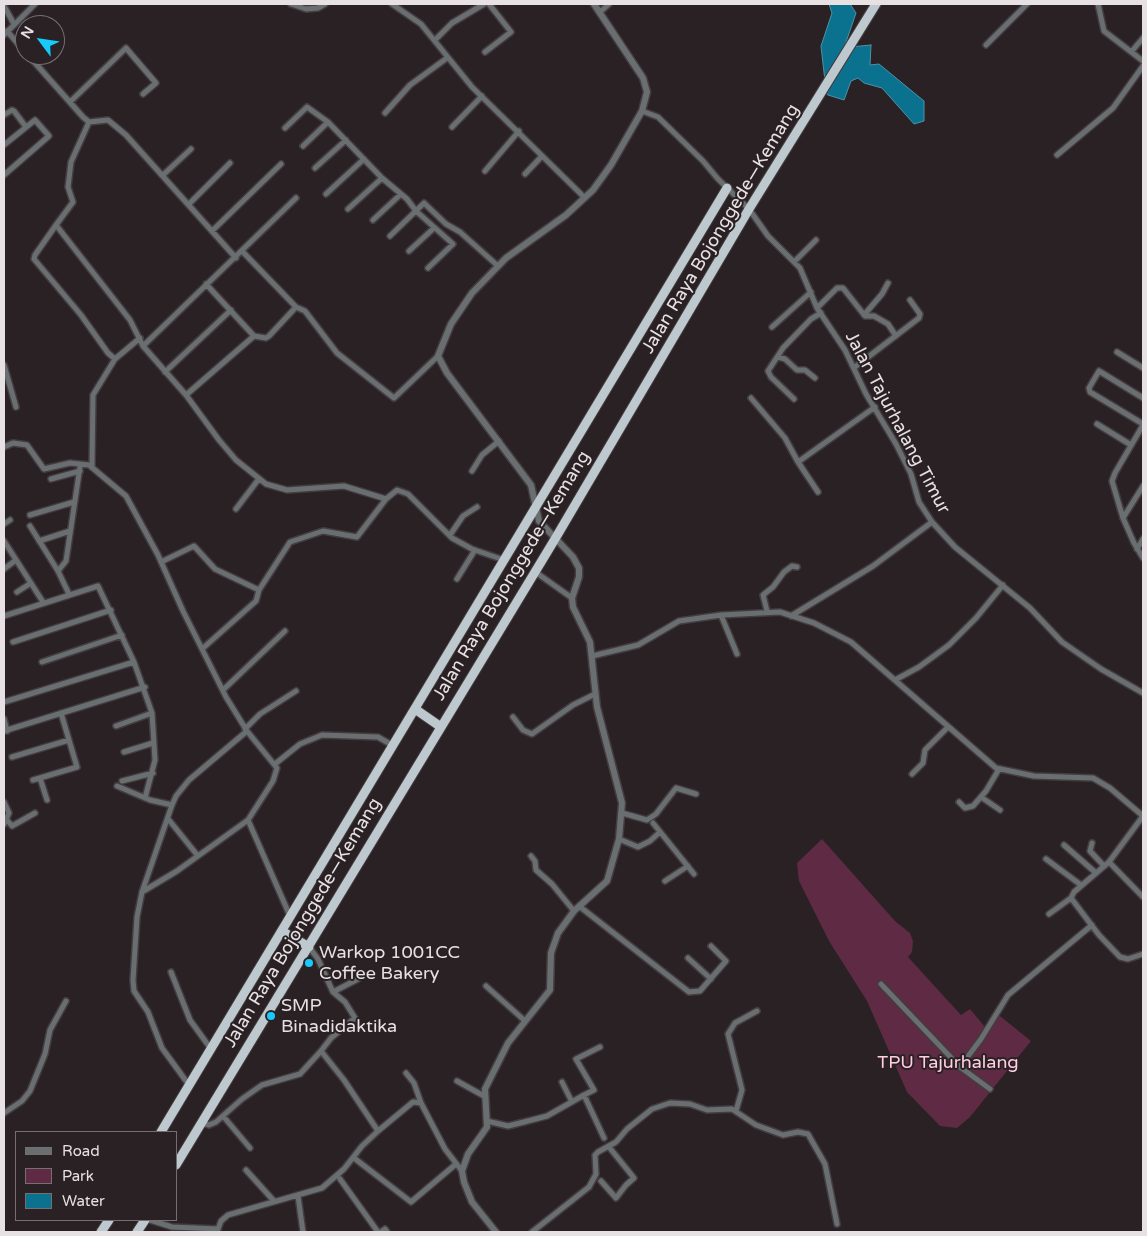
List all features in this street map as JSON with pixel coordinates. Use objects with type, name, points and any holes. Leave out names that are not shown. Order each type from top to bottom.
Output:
[{"type":"highway","name":"Jalan Raya Bojonggede—Kemang","points":[[178,1162],[555,539],[749,209],[876,4]]},
{"type":"highway","name":"Jalan Raya Bojonggede—Kemang","points":[[162,1131],[727,188]]},
{"type":"highway","points":[[415,709],[441,727]]},
{"type":"highway","points":[[282,931],[309,947]]},
{"type":"highway","points":[[101,1232],[108,1221]]},
{"type":"highway","points":[[137,1232],[144,1221]]},
{"type":"street","points":[[15,42],[6,33],[35,4]]},
{"type":"street","points":[[291,4],[312,9],[325,4]]},
{"type":"street","points":[[392,4],[414,17],[435,40],[447,58],[482,96],[585,198]]},
{"type":"street","points":[[435,40],[452,23],[484,4]]},
{"type":"street","points":[[485,52],[510,32],[489,4]]},
{"type":"street","points":[[242,251],[296,307],[305,311],[337,353],[394,398],[438,356],[445,336],[460,308],[498,266],[585,198],[611,165],[642,111],[646,92],[643,78],[594,4]]},
{"type":"street","points":[[600,12],[609,4]]},
{"type":"street","points":[[986,45],[1027,4]]},
{"type":"street","points":[[1098,4],[1104,31],[1143,61]]},
{"type":"street","points":[[4,6],[14,24]]},
{"type":"street","points":[[1132,52],[1143,38]]},
{"type":"street","points":[[70,102],[126,48],[156,83],[143,94]]},
{"type":"street","points":[[385,113],[410,85],[447,58]]},
{"type":"street","points":[[37,65],[89,122]]},
{"type":"street","points":[[1057,155],[1113,108],[1143,66]]},
{"type":"street","points":[[452,127],[482,96]]},
{"type":"street","points":[[285,128],[307,107],[328,122],[382,178],[453,244],[428,268]]},
{"type":"street","points":[[4,115],[12,110],[14,111],[26,127]]},
{"type":"street","name":"Jalan Tajurhalang Timur","points":[[642,111],[658,117],[749,209],[768,236],[794,262],[819,310],[855,367],[911,474],[920,502],[932,522],[955,546],[1030,608],[1062,642],[1101,669],[1143,692]]},
{"type":"street","points":[[4,145],[35,120],[49,134],[48,138],[4,174]]},
{"type":"street","points":[[89,122],[108,120],[126,135],[236,258]]},
{"type":"street","points":[[89,122],[71,162],[68,187],[73,202],[34,259],[80,315],[102,348],[115,359]]},
{"type":"street","points":[[303,146],[328,122]]},
{"type":"street","points":[[485,170],[519,131]]},
{"type":"street","points":[[314,168],[346,140]]},
{"type":"street","points":[[163,175],[190,149]]},
{"type":"street","points":[[525,174],[542,156]]},
{"type":"street","points":[[326,194],[364,160]]},
{"type":"street","points":[[189,204],[230,163]]},
{"type":"street","points":[[212,231],[281,164]]},
{"type":"street","points":[[348,209],[382,178]]},
{"type":"street","points":[[373,220],[400,194]]},
{"type":"street","points":[[143,346],[296,198]]},
{"type":"street","points":[[390,236],[424,204],[446,224],[460,232],[498,266]]},
{"type":"street","points":[[56,225],[130,320],[143,346],[186,395],[219,440],[258,480],[275,488],[287,490],[344,486],[386,499]]},
{"type":"street","points":[[409,251],[434,228]]},
{"type":"street","points":[[794,262],[816,240]]},
{"type":"street","points":[[864,315],[879,298],[888,283]]},
{"type":"street","points":[[206,284],[254,336],[266,338],[296,307]]},
{"type":"street","points":[[794,399],[768,373],[783,348],[840,287],[843,288],[864,315],[874,316],[888,324],[896,336]]},
{"type":"street","points":[[772,327],[811,292]]},
{"type":"street","points":[[855,367],[920,315],[910,300]]},
{"type":"street","points":[[165,372],[231,310]]},
{"type":"street","points":[[186,395],[254,336]]},
{"type":"street","points":[[92,466],[93,395],[115,359],[140,338]]},
{"type":"street","points":[[1117,352],[1143,368]]},
{"type":"street","points":[[438,356],[446,373],[530,484],[535,511],[539,521],[573,557],[579,568],[579,577],[572,598],[573,607],[590,642],[595,694],[621,794],[622,813],[619,839],[606,881],[576,909],[558,932],[552,948],[550,990],[524,1020],[502,1054],[488,1082],[484,1096],[487,1120],[484,1132],[468,1154],[462,1171],[472,1202],[496,1232]]},
{"type":"street","points":[[778,357],[785,359],[797,370],[806,370],[815,378]]},
{"type":"street","points":[[4,365],[16,407]]},
{"type":"street","points":[[1143,398],[1100,371],[1089,388],[1090,392],[1143,424],[1112,481],[1123,518],[1143,558]]},
{"type":"street","points":[[751,398],[785,438],[818,492]]},
{"type":"street","points":[[798,462],[875,407]]},
{"type":"street","points":[[1097,424],[1131,445]]},
{"type":"street","points":[[472,471],[482,455],[499,441]]},
{"type":"street","points":[[4,447],[13,444],[27,445],[44,469],[70,464],[92,466],[129,500],[223,690],[246,730],[275,764],[276,772],[273,781],[248,820],[198,856],[142,892]]},
{"type":"street","points":[[51,479],[80,469],[66,561],[58,571]]},
{"type":"street","points":[[236,509],[258,480]]},
{"type":"street","points":[[1123,518],[1143,486]]},
{"type":"street","points":[[202,649],[256,601],[259,590],[290,542],[320,531],[330,531],[354,538],[362,532],[386,499],[398,490],[403,490],[450,536],[475,550],[505,560]]},
{"type":"street","points":[[30,515],[74,502]]},
{"type":"street","points":[[450,536],[463,516],[477,507]]},
{"type":"street","points":[[4,524],[10,520]]},
{"type":"street","points":[[791,616],[873,566],[932,522]]},
{"type":"street","points":[[30,526],[58,571],[69,594]]},
{"type":"street","points":[[39,541],[70,531]]},
{"type":"street","points":[[1137,549],[1143,539]]},
{"type":"street","points":[[4,541],[43,602]]},
{"type":"street","points":[[161,562],[194,546],[215,569],[259,590]]},
{"type":"street","points":[[457,579],[475,550]]},
{"type":"street","points":[[4,569],[16,560]]},
{"type":"street","points":[[767,611],[763,595],[773,587],[784,572],[792,566],[797,566]]},
{"type":"street","points":[[534,571],[572,598]]},
{"type":"street","points":[[17,592],[31,582]]},
{"type":"street","points":[[895,680],[919,667],[949,645],[976,618],[1003,585]]},
{"type":"street","points":[[4,616],[98,586],[134,662],[152,713],[155,760],[145,798]]},
{"type":"street","points":[[13,642],[111,610]]},
{"type":"street","points":[[592,656],[638,645],[679,621],[767,611],[791,616],[814,623],[841,635],[999,769],[1034,776],[1086,777],[1099,780],[1143,816],[1106,864],[1080,885],[1072,898],[1049,914]]},
{"type":"street","points":[[721,615],[736,654]]},
{"type":"street","points":[[223,690],[285,631]]},
{"type":"street","points":[[42,662],[122,636]]},
{"type":"street","points":[[4,702],[134,662]]},
{"type":"street","points":[[4,719],[5,731],[144,687]]},
{"type":"street","points":[[189,1086],[162,1048],[148,1012],[134,992],[133,967],[137,917],[146,874],[169,820],[176,796],[189,780],[246,730],[260,714],[296,691]]},
{"type":"street","points":[[513,717],[522,730],[532,734],[566,709],[595,694]]},
{"type":"street","points":[[33,780],[77,767],[61,713]]},
{"type":"street","points":[[116,726],[152,713]]},
{"type":"street","points":[[912,774],[923,763],[925,750],[948,727]]},
{"type":"street","points":[[275,764],[300,744],[322,735],[346,738],[358,735],[378,737],[392,744]]},
{"type":"street","points":[[12,757],[68,740]]},
{"type":"street","points":[[124,752],[153,743]]},
{"type":"street","points":[[958,802],[969,808],[981,797],[999,769]]},
{"type":"street","points":[[122,781],[153,773]]},
{"type":"street","points":[[40,778],[47,800]]},
{"type":"street","points":[[117,786],[145,798],[172,805]]},
{"type":"street","points":[[622,813],[647,820],[656,814],[676,788],[696,794]]},
{"type":"street","points":[[981,797],[1000,810]]},
{"type":"street","points":[[4,802],[9,813],[5,822],[12,826],[35,813]]},
{"type":"street","points":[[169,820],[198,856]]},
{"type":"street","points":[[248,820],[290,916]]},
{"type":"street","points":[[653,823],[694,874]]},
{"type":"street","points":[[619,839],[638,847],[650,841],[660,832]]},
{"type":"street","points":[[1092,843],[1090,851],[1143,897]]},
{"type":"street","points":[[1064,846],[1096,873]]},
{"type":"street","points":[[531,856],[536,861],[536,870],[576,909],[689,992],[700,991],[726,961],[711,946]]},
{"type":"street","points":[[1046,860],[1080,885]]},
{"type":"street","points":[[664,881],[688,866]]},
{"type":"street","points":[[1072,898],[1092,925],[1122,959],[1143,954]]},
{"type":"street","points":[[960,1067],[1008,995],[1092,925]]},
{"type":"street","points":[[202,1123],[209,1125],[262,1086],[300,1074],[331,1038],[355,1018],[345,1002],[333,992],[318,959],[309,947]]},
{"type":"street","points":[[688,958],[711,978]]},
{"type":"street","points":[[171,972],[190,1020],[211,1049]]},
{"type":"street","points":[[333,992],[358,979]]},
{"type":"street","points":[[881,984],[960,1067],[990,1089]]},
{"type":"street","points":[[486,986],[524,1020]]},
{"type":"street","points":[[4,1113],[22,1101],[30,1091],[45,1054],[50,1030],[66,1000]]},
{"type":"street","points":[[736,1111],[742,1090],[728,1034],[735,1023],[757,1011]]},
{"type":"street","points":[[487,1120],[508,1126],[546,1116],[594,1090],[576,1059],[600,1047]]},
{"type":"street","points":[[321,1051],[344,1080],[378,1131]]},
{"type":"street","points":[[406,1073],[414,1083],[420,1103],[462,1171]]},
{"type":"street","points":[[457,1081],[484,1096]]},
{"type":"street","points":[[562,1082],[572,1102]]},
{"type":"street","points":[[584,1095],[604,1138]]},
{"type":"street","points":[[153,1221],[172,1227],[218,1231],[224,1217],[228,1214],[298,1196],[326,1186],[378,1131],[413,1102],[420,1103]]},
{"type":"street","points":[[532,1232],[589,1187],[596,1174],[595,1155],[609,1147],[627,1129],[652,1109],[661,1105],[682,1103],[707,1110],[727,1109],[736,1111],[756,1125],[783,1136],[798,1132],[808,1134],[825,1164],[837,1224]]},
{"type":"street","points":[[223,1116],[250,1148]]},
{"type":"street","points":[[601,1181],[616,1198],[634,1178],[609,1147]]},
{"type":"street","points":[[354,1158],[411,1202],[456,1164]]},
{"type":"street","points":[[246,1170],[274,1201]]},
{"type":"street","points":[[340,1179],[380,1232],[385,1229],[387,1232]]},
{"type":"street","points":[[298,1196],[303,1232]]},
{"type":"green space","name":"TPU Tajurhalang","points":[[822,839],[895,921],[910,933],[913,941],[912,952],[908,957],[961,1015],[970,1009],[985,1027],[995,1012],[1031,1041],[970,1117],[957,1128],[940,1126],[907,1092],[867,1001],[829,941],[799,881],[797,863]]},
{"type":"water","points":[[829,4],[850,4],[856,13],[844,48],[825,81],[821,46],[832,13]]},
{"type":"water","points":[[871,45],[870,65],[879,64],[924,101],[924,121],[914,124],[882,88],[864,83],[858,78],[851,81],[844,100],[828,95],[822,90],[850,47]]},
{"type":"place","name":"Warkop 1001CC Coffee Bakery","points":[[309,963]]},
{"type":"place","name":"SMP Binadidaktika","points":[[271,1016]]}]
